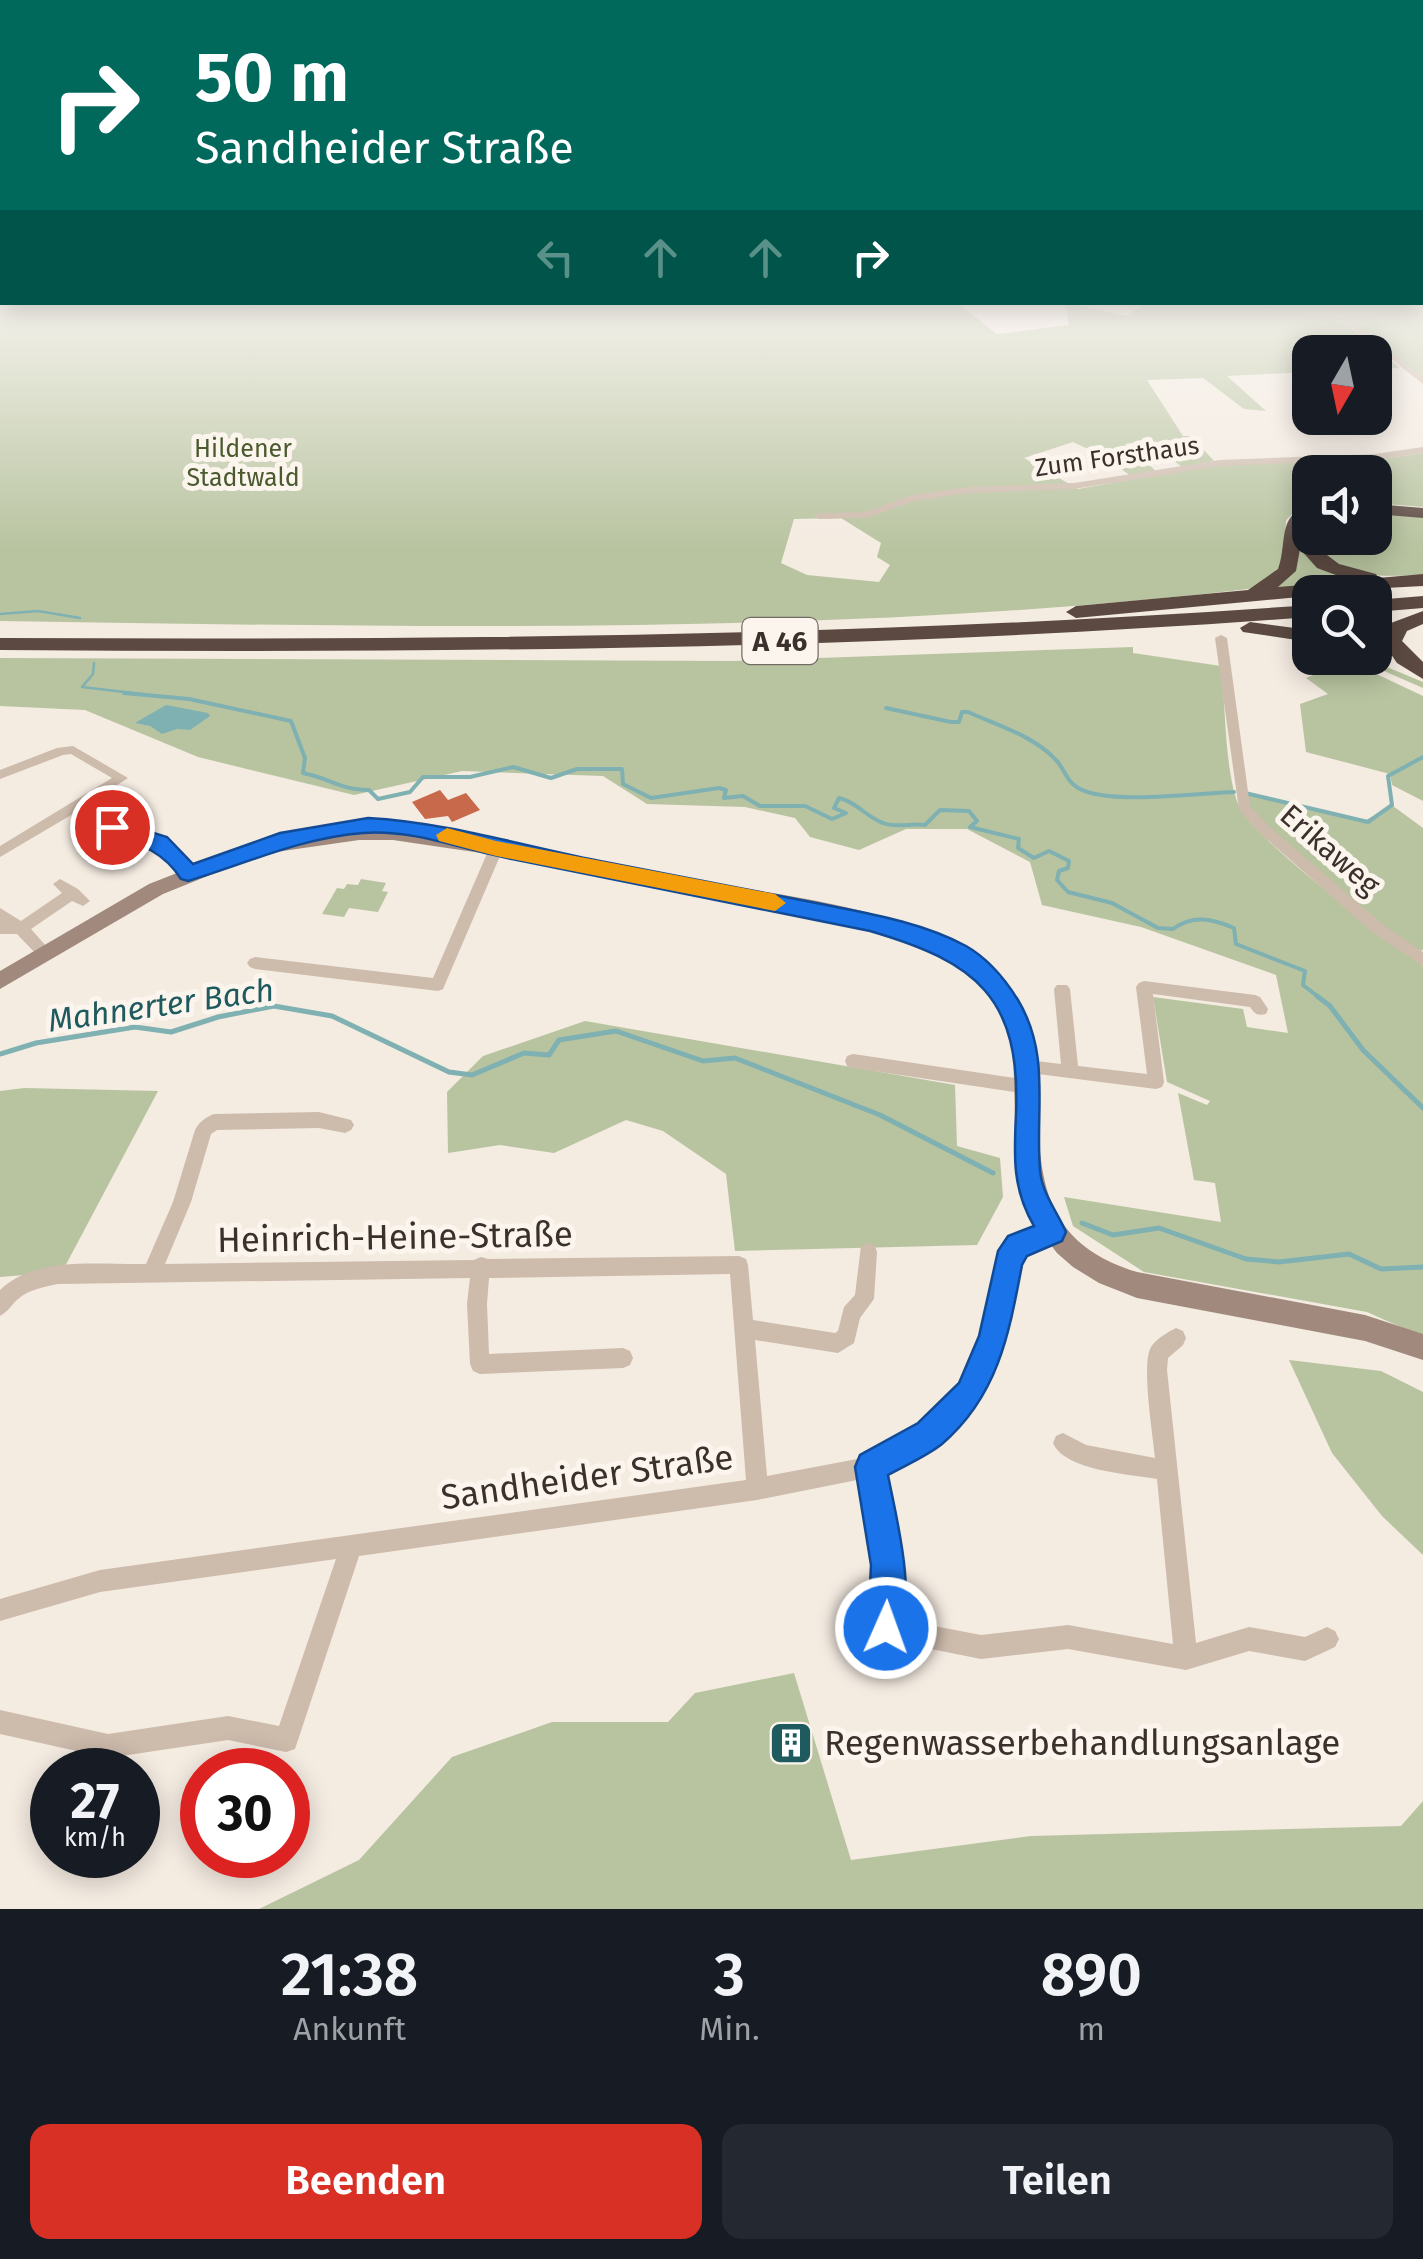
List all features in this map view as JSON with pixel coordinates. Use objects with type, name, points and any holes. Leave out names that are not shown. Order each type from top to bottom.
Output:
[{"type":"highway","points":[[1392,509],[1423,511]]},
{"type":"highway","points":[[1230,597],[1282,580],[1291,566],[1292,524]]},
{"type":"highway","points":[[1314,555],[1331,568],[1354,576],[1419,585]]},
{"type":"highway","points":[[1046,618],[1088,609],[1419,585]]},
{"type":"highway","points":[[1392,592],[1419,585]]},
{"type":"highway","points":[[1392,605],[1423,602]]},
{"type":"highway","name":"A 46","points":[[0,630],[570,633],[1046,618],[1292,603]]},
{"type":"highway","name":"A 46","points":[[0,644],[658,644],[909,637],[1292,613]]},
{"type":"highway","points":[[1392,616],[1423,615]]},
{"type":"highway","points":[[1423,615],[1398,627],[1392,641],[1404,659],[1423,674]]},
{"type":"highway","points":[[1154,624],[1292,635]]},
{"type":"highway","points":[[1230,633],[1292,624]]},
{"type":"highway","points":[[1392,662],[1423,674]]},
{"type":"street","name":"Zum Forsthaus","points":[[819,516],[866,515],[912,498],[968,490],[1074,486],[1220,463],[1376,457],[1423,450]]},
{"type":"street","name":"Erikaweg","points":[[1230,633],[1244,807],[1267,832],[1377,928],[1423,960]]},
{"type":"street","points":[[0,775],[61,750],[74,750],[122,778],[0,852]]},
{"type":"street","points":[[81,806],[112,827],[160,843],[180,860],[188,874]]},
{"type":"street","points":[[0,981],[188,874],[258,848],[366,833],[496,849],[820,912],[926,939],[959,954],[997,986],[1016,1019],[1029,1077],[1027,1171],[1034,1200],[1052,1232],[1078,1256],[1122,1280],[1365,1328],[1423,1347]]},
{"type":"street","points":[[255,963],[438,985],[496,849]]},
{"type":"street","points":[[0,928],[22,928],[72,892]]},
{"type":"street","points":[[0,914],[22,928],[46,955]]},
{"type":"street","points":[[852,1061],[1029,1077],[1070,1072],[1156,1082],[1144,987],[1255,1001],[1260,1009]]},
{"type":"street","points":[[1062,989],[1070,1072]]},
{"type":"street","points":[[151,1275],[182,1202],[204,1130],[214,1122],[319,1120],[345,1125]]},
{"type":"street","name":"Sandheider Straße","points":[[0,1610],[100,1581],[757,1489],[871,1467],[929,1434],[970,1394],[994,1337],[1008,1261],[1018,1246],[1052,1232]]},
{"type":"street","points":[[746,1329],[838,1343],[848,1336],[851,1314],[864,1299],[868,1252]]},
{"type":"street","name":"Heinrich-Heine-Straße","points":[[0,1306],[7,1294],[31,1279],[481,1266],[738,1265],[757,1489]]},
{"type":"street","points":[[481,1266],[476,1304],[480,1364],[623,1358]]},
{"type":"street","points":[[1176,1338],[1159,1353],[1157,1370],[1186,1658]]},
{"type":"street","points":[[1063,1443],[1082,1455],[1165,1470]]},
{"type":"street","points":[[871,1467],[886,1553],[886,1628],[981,1647],[1068,1636],[1186,1658],[1249,1639],[1305,1649],[1327,1639]]},
{"type":"street","points":[[0,1722],[108,1746],[228,1728],[286,1740],[352,1544]]},
{"type":"green space","name":"Hildener Stadtwald","points":[[0,372],[1292,372],[1227,376],[1266,411],[1244,409],[1203,378],[1147,380],[1183,436],[1191,436],[1214,461],[1182,467],[1148,440],[1125,444],[1157,472],[1131,476],[1073,442],[1024,458],[1078,489],[1218,464],[1292,462],[1292,514],[1286,520],[1284,558],[1278,577],[1257,588],[944,615],[787,622],[472,626],[0,621]],"holes":[[[841,518],[881,543],[877,557],[890,565],[879,582],[807,575],[781,563],[794,519]]]},
{"type":"green space","name":"Hildener Stadtwald","points":[[1423,453],[1423,507],[1392,504],[1392,457]]},
{"type":"green space","points":[[1392,513],[1423,516],[1423,575],[1362,574],[1324,555],[1392,555]]},
{"type":"green space","points":[[1292,539],[1292,555],[1323,555],[1355,575],[1292,575],[1292,589],[1257,593],[1276,586]]},
{"type":"green space","points":[[1133,647],[1133,653],[1221,666],[1230,772],[1238,804],[1248,820],[1322,887],[1423,966],[1423,1337],[1367,1312],[1144,1272],[1073,1226],[1064,1197],[1221,1222],[1215,1183],[1194,1180],[1178,1093],[1207,1105],[1210,1101],[1167,1082],[1153,997],[1243,1009],[1247,1027],[1288,1033],[1276,975],[1141,927],[1042,905],[1030,862],[967,829],[906,829],[859,850],[810,837],[795,818],[745,807],[647,804],[603,776],[462,771],[354,795],[198,757],[85,710],[0,706],[0,658],[732,661]]},
{"type":"green space","points":[[1392,669],[1423,682],[1423,688],[1392,674]]},
{"type":"green space","points":[[1379,675],[1423,696],[1423,801],[1392,785],[1390,774],[1306,752],[1300,704],[1328,694],[1306,678]]},
{"type":"green space","points":[[1243,792],[1362,822],[1393,806],[1423,828],[1423,950],[1415,952],[1254,817]]},
{"type":"green space","points":[[361,879],[386,883],[382,891],[388,892],[378,912],[349,908],[344,917],[322,914],[337,888],[358,885]]},
{"type":"green space","points":[[585,1021],[955,1085],[957,1146],[1000,1158],[1003,1197],[977,1245],[735,1251],[726,1174],[663,1131],[626,1120],[554,1153],[500,1145],[448,1153],[447,1092],[483,1056]]},
{"type":"green space","points":[[0,1091],[158,1091],[62,1272],[0,1277]]},
{"type":"green space","points":[[1289,1360],[1381,1371],[1423,1392],[1423,1555],[1382,1516],[1332,1453]]},
{"type":"green space","points":[[794,1673],[851,1860],[1031,1836],[1401,1826],[1423,1801],[1423,1909],[259,1909],[359,1860],[452,1757],[552,1722],[668,1722],[695,1693]]},
{"type":"water","points":[[166,705],[210,716],[190,730],[162,734],[135,723]]},
{"type":"building","points":[[440,790],[448,800],[466,793],[480,810],[452,822],[448,816],[425,819],[412,802]]},
{"type":"building","name":"Regenwasserbehandlungsanlage","points":[[802,1731],[803,1754],[780,1755],[779,1733]]},
{"type":"waterway","points":[[0,614],[38,611],[80,618]]},
{"type":"waterway","points":[[94,663],[93,674],[82,687],[150,695]]},
{"type":"waterway","points":[[124,693],[189,699],[291,721],[305,758],[303,773],[349,788],[369,790],[378,799],[410,792],[423,777],[470,777],[513,767],[551,778],[577,769],[622,769],[623,784],[651,798],[719,788],[726,790],[724,798],[743,796],[760,806],[805,806],[832,819],[846,813],[834,808],[839,798],[893,825],[925,825],[940,810],[969,811],[977,821],[970,827],[1019,839],[1018,848],[1034,858],[1049,851],[1069,861],[1068,868],[1059,871],[1057,880],[1068,892],[1112,903],[1158,928],[1173,929],[1188,921],[1203,920],[1234,928],[1236,944],[1305,971],[1303,985],[1321,999]]},
{"type":"waterway","points":[[886,708],[951,722],[959,722],[962,712],[968,712],[1037,744],[1056,760],[1071,782],[1086,792],[1126,797],[1234,792]]},
{"type":"waterway","points":[[1245,793],[1368,822],[1392,805],[1388,776],[1423,757]]},
{"type":"waterway","points":[[1317,996],[1330,1006],[1363,1050],[1423,1108]]},
{"type":"waterway","name":"Mahnerter Bach","points":[[0,1054],[36,1043],[135,1027],[171,1032],[218,1017],[274,1006],[332,1016],[449,1072],[472,1075],[524,1053],[549,1055],[559,1040],[616,1031],[703,1061],[735,1058],[880,1115],[993,1173]]},
{"type":"waterway","name":"Mahnerter Bach","points":[[1082,1223],[1113,1235],[1159,1228],[1246,1259],[1279,1262],[1349,1254],[1381,1269],[1423,1267]]},
{"type":"slow traffic","points":[[447,835],[496,849],[775,903]]},
{"type":"place","name":"Regenwasserbehandlungsanlage","points":[[791,1743]]},
{"type":"route","points":[[112,827],[160,843],[180,860],[188,874],[280,840],[319,831],[368,825],[412,828],[496,849],[870,922],[926,939],[959,954],[986,974],[1016,1019],[1026,1050],[1030,1088],[1027,1171],[1034,1200],[1052,1232],[1018,1246],[1008,1261],[994,1337],[970,1394],[929,1434],[871,1467],[888,1565],[886,1628]]}]
